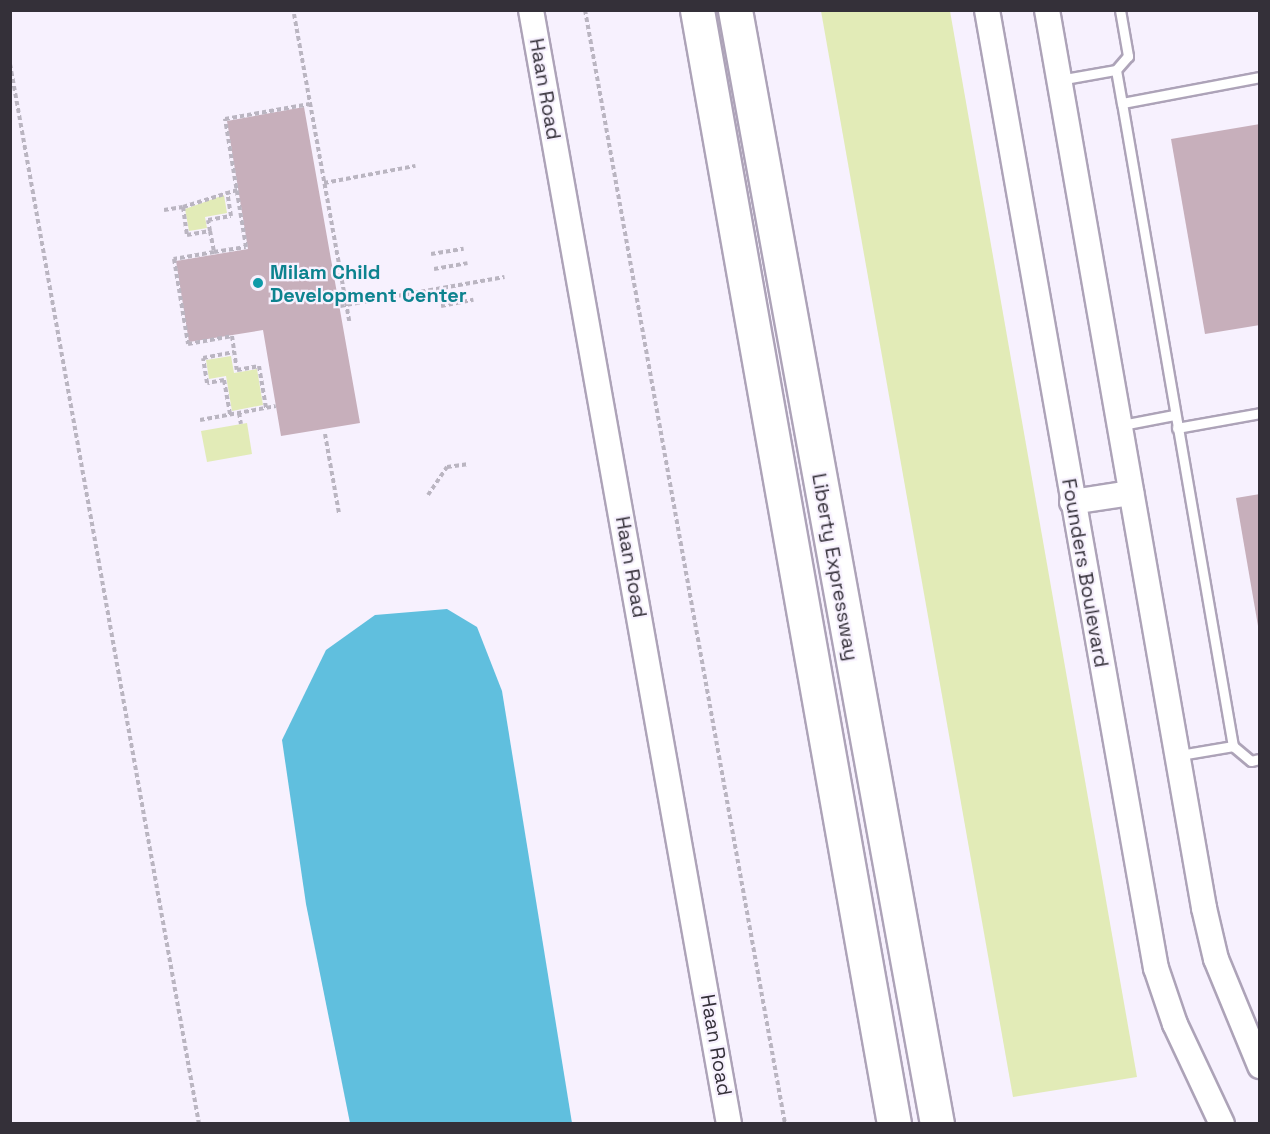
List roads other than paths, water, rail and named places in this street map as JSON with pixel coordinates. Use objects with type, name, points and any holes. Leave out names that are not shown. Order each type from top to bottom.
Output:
[{"type":"highway","name":"Liberty Expressway","points":[[697,10],[894,1124]]},
{"type":"highway","name":"Liberty Expressway","points":[[735,10],[937,1124]]},
{"type":"street","name":"Haan Road","points":[[531,10],[729,1124]]},
{"type":"street","name":"Founders Boulevard","points":[[987,10],[1156,968],[1175,1024],[1222,1124]]},
{"type":"street","points":[[1047,10],[1177,756],[1216,959],[1260,1066]]},
{"type":"street","points":[[1072,502],[1131,493]]},
{"type":"lane","points":[[1059,80],[1116,70],[1128,56],[1120,10]]},
{"type":"lane","points":[[1116,70],[1233,746],[1251,761],[1260,759]]},
{"type":"lane","points":[[1122,103],[1260,77]]},
{"type":"lane","points":[[1177,428],[1260,413]]},
{"type":"lane","points":[[1120,426],[1174,415]]},
{"type":"lane","points":[[1177,756],[1233,746]]},
{"type":"water","points":[[447,609],[477,627],[502,691],[572,1123],[350,1123],[306,904],[282,740],[326,650],[375,615]]},
{"type":"place","name":"Milam Child Development Center","points":[[258,283]]}]
